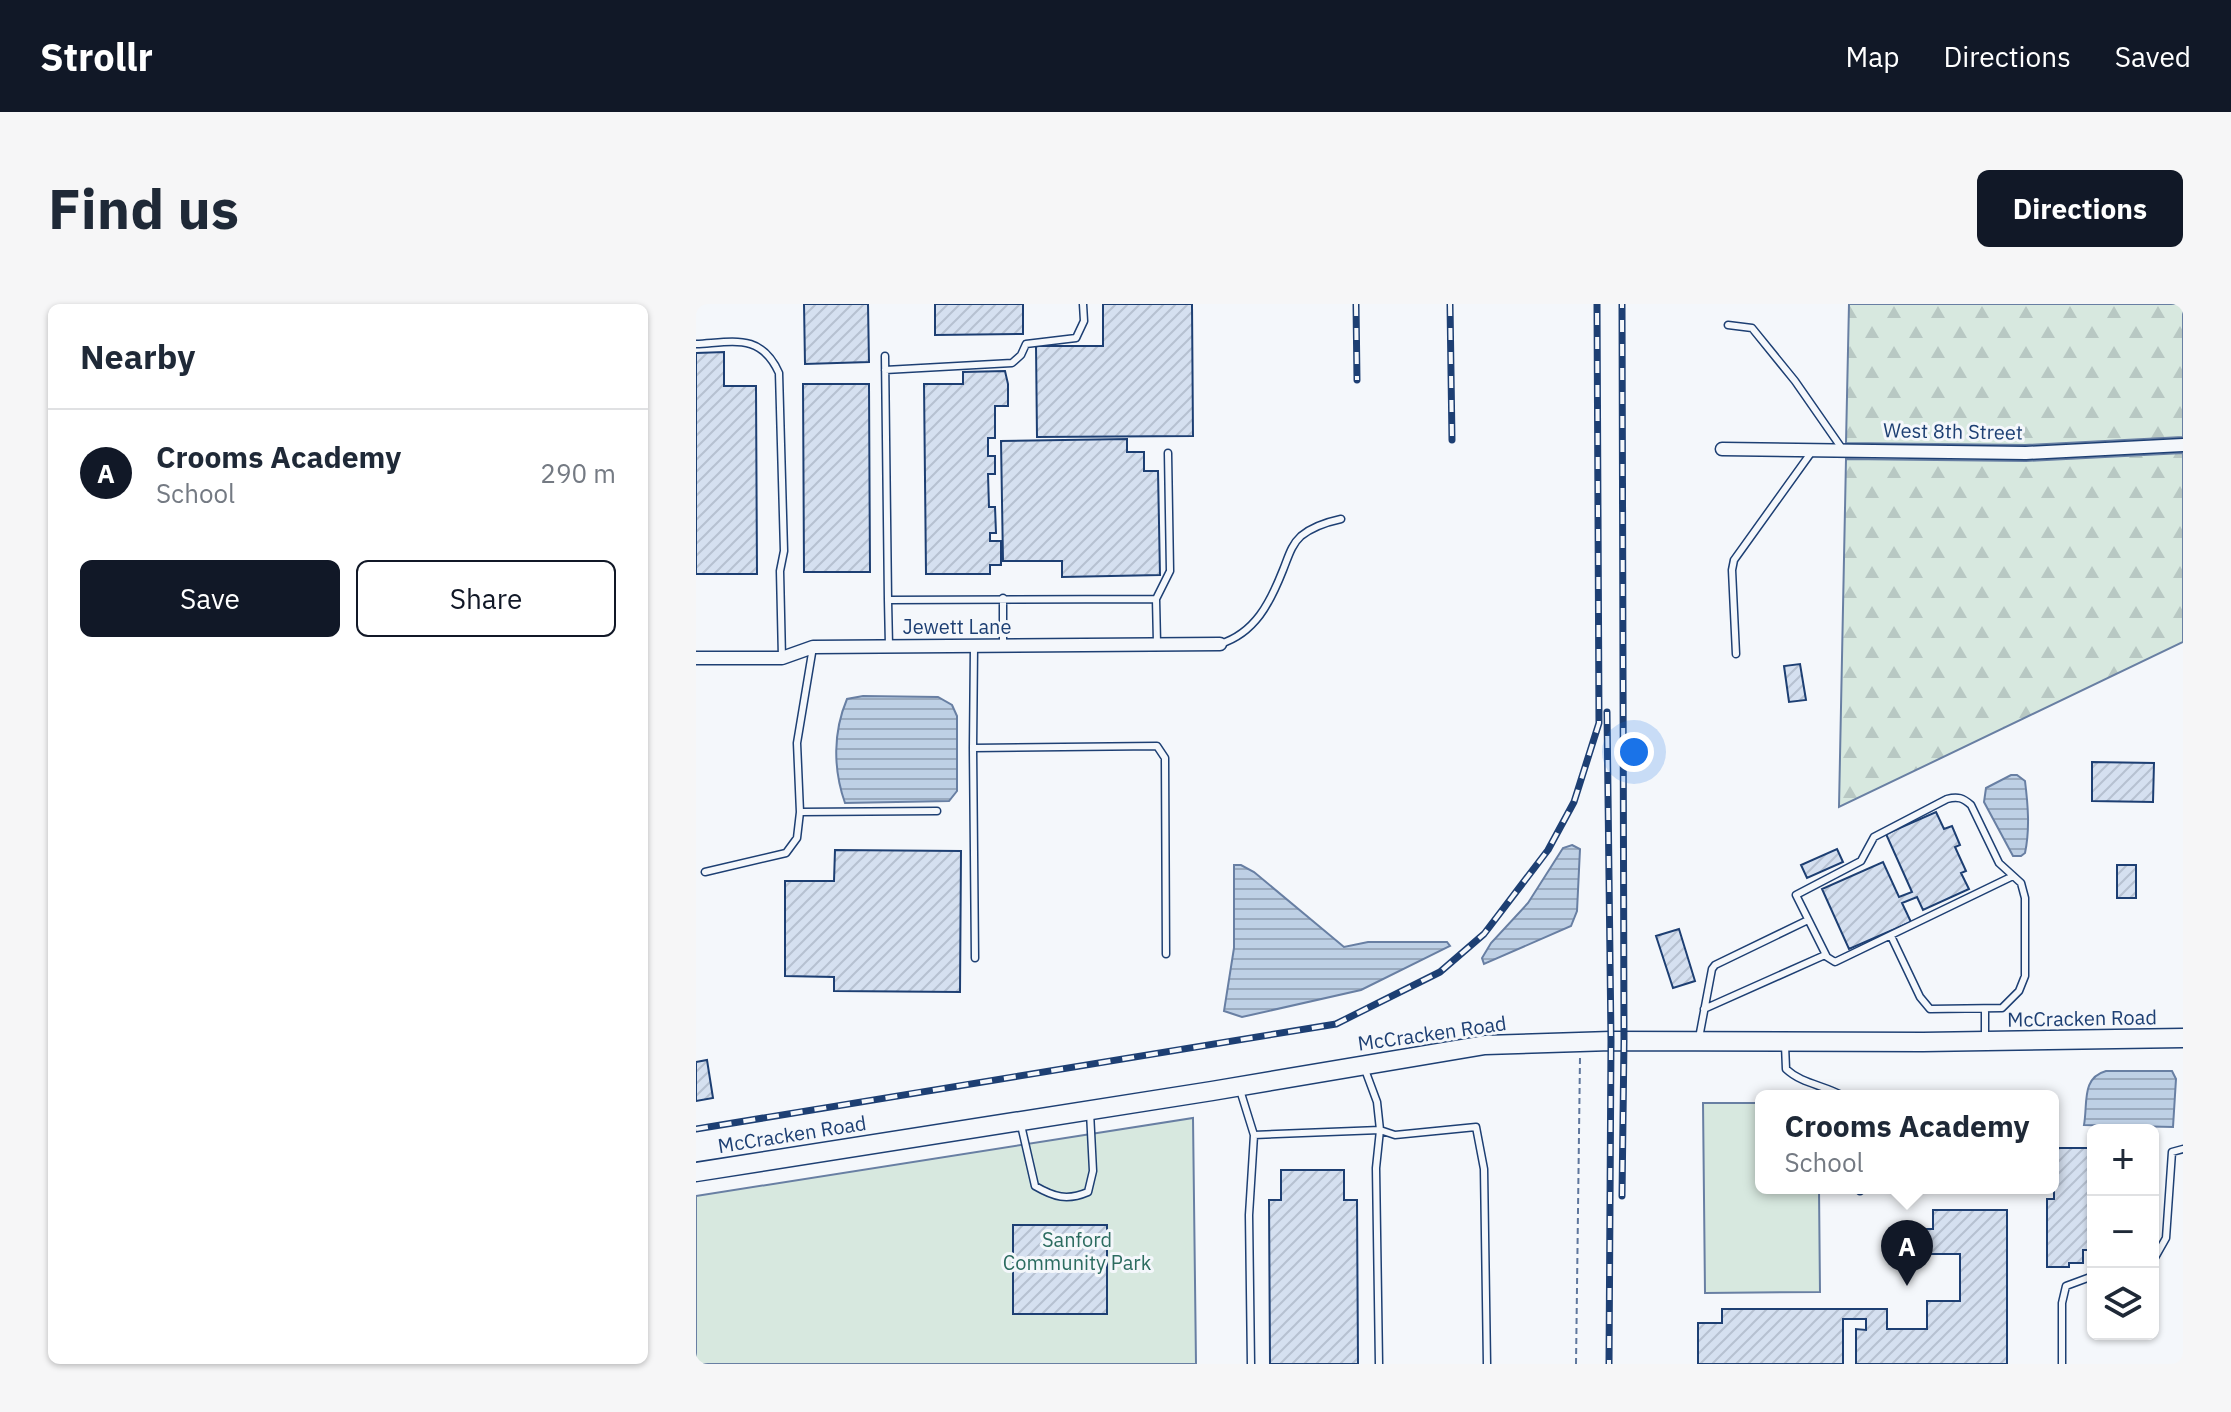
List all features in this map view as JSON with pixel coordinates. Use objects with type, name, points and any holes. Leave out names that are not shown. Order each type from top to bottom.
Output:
[{"type":"street","name":"West 8th Street","points":[[1722,449],[2026,453],[2183,445]]},
{"type":"street","name":"Jewett Lane","points":[[696,658],[782,658],[813,647],[1220,644]]},
{"type":"street","name":"McCracken Road","points":[[696,1172],[1485,1045],[2183,1038]]},
{"type":"lane","points":[[885,370],[1012,363],[1021,355],[1026,344],[1076,338],[1084,321],[1083,304]]},
{"type":"lane","points":[[1728,325],[1752,328],[1795,381],[1843,450]]},
{"type":"lane","points":[[696,344],[756,344],[773,359],[779,373],[784,551],[780,571],[782,658]]},
{"type":"lane","points":[[885,356],[889,646]]},
{"type":"lane","points":[[1736,654],[1734,560],[1813,450]]},
{"type":"lane","points":[[1157,643],[1156,599],[1170,571],[1168,453]]},
{"type":"lane","points":[[1220,644],[1237,638],[1267,605],[1293,545],[1302,535],[1341,519]]},
{"type":"lane","points":[[1003,598],[1003,646]]},
{"type":"lane","points":[[888,600],[1156,599]]},
{"type":"lane","points":[[705,872],[786,853],[797,838],[800,812],[797,743],[813,647]]},
{"type":"lane","points":[[974,647],[975,958]]},
{"type":"lane","points":[[973,748],[1157,746],[1165,758],[1166,954]]},
{"type":"lane","points":[[1891,936],[1920,997],[1930,1009],[1985,1010],[2006,1005],[2019,991],[2025,976],[2025,898],[2021,883],[1999,863],[1971,805],[1959,797],[1874,837],[1861,861],[1796,895],[1825,955],[1835,962],[2013,876]]},
{"type":"lane","points":[[800,812],[937,811]]},
{"type":"lane","points":[[1699,1041],[1715,965],[1808,920]]},
{"type":"lane","points":[[1704,1009],[1825,955]]},
{"type":"lane","points":[[1985,1010],[1985,1041]]},
{"type":"lane","points":[[1784,1042],[1786,1069],[1796,1078],[1833,1090]]},
{"type":"lane","points":[[1363,1065],[1377,1102],[1380,1130],[1376,1168],[1379,1364]]},
{"type":"lane","points":[[1239,1086],[1254,1135],[1249,1215],[1251,1364]]},
{"type":"lane","points":[[1020,1121],[1035,1186],[1055,1198],[1079,1196],[1088,1192],[1093,1171],[1090,1110]]},
{"type":"lane","points":[[1254,1135],[1380,1130],[1395,1135],[1476,1127],[1484,1169],[1487,1364]]},
{"type":"lane","points":[[2159,1250],[2166,1238],[2172,1152],[2183,1149]]},
{"type":"lane","points":[[2062,1364],[2062,1303],[2066,1286],[2087,1278]]},
{"type":"path","points":[[1576,1364],[1578,1067],[1583,1042]]},
{"type":"green space","points":[[1849,304],[2183,304],[2183,437],[2025,445],[1846,443]]},
{"type":"green space","points":[[2183,453],[2183,642],[1839,807],[1846,459],[2026,461]]},
{"type":"green space","points":[[1703,1103],[1755,1103],[1755,1194],[1819,1194],[1820,1292],[1705,1293]]},
{"type":"green space","name":"Sanford Community Park","points":[[1193,1118],[1196,1364],[696,1364],[696,1196]]},
{"type":"water","points":[[863,696],[938,697],[952,705],[957,716],[957,791],[949,801],[845,803],[838,777],[836,751],[839,724],[847,699]]},
{"type":"water","points":[[2011,775],[2025,781],[2028,835],[2025,853],[2021,856],[2013,856],[1984,802],[1986,788]]},
{"type":"water","points":[[1572,845],[1580,849],[1577,911],[1571,926],[1484,964],[1482,958],[1491,943],[1528,903],[1563,848]]},
{"type":"water","points":[[1234,865],[1254,872],[1344,947],[1368,942],[1447,942],[1450,946],[1361,990],[1242,1017],[1224,1011],[1234,948]]},
{"type":"water","points":[[2106,1071],[2172,1071],[2176,1079],[2173,1127],[2159,1127],[2159,1124],[2084,1125],[2089,1085],[2098,1074]]},
{"type":"building","points":[[804,304],[868,304],[869,362],[805,364]]},
{"type":"building","points":[[935,304],[1023,304],[1023,334],[935,335]]},
{"type":"building","points":[[1103,304],[1192,304],[1193,436],[1037,437],[1036,346],[1103,346]]},
{"type":"building","points":[[724,352],[724,386],[756,386],[757,574],[696,574],[696,353]]},
{"type":"building","points":[[1005,371],[1008,406],[995,406],[995,438],[988,438],[988,456],[995,456],[995,474],[988,474],[989,507],[995,507],[996,533],[990,533],[990,541],[1001,541],[1001,565],[990,565],[990,574],[926,574],[924,384],[963,384],[963,372]]},
{"type":"building","points":[[803,384],[869,384],[870,572],[804,572]]},
{"type":"building","points":[[1127,439],[1127,452],[1144,452],[1144,471],[1158,471],[1160,575],[1062,577],[1062,561],[1003,561],[1001,441]]},
{"type":"building","points":[[1800,664],[1806,700],[1789,702],[1784,666]]},
{"type":"building","points":[[2092,762],[2154,763],[2153,802],[2092,801]]},
{"type":"building","points":[[1936,812],[1944,829],[1952,826],[1960,845],[1955,847],[1966,871],[1961,873],[1969,889],[1923,910],[1917,897],[1902,903],[1911,922],[1849,949],[1822,889],[1883,862],[1899,897],[1912,892],[1886,834]]},
{"type":"building","points":[[1837,849],[1843,862],[1807,878],[1801,865]]},
{"type":"building","points":[[835,850],[961,851],[960,992],[834,991],[834,977],[785,976],[785,881],[834,881]]},
{"type":"building","points":[[2117,865],[2136,865],[2136,898],[2117,898]]},
{"type":"building","points":[[1679,929],[1695,981],[1673,988],[1656,936]]},
{"type":"building","points":[[707,1060],[713,1098],[696,1101],[696,1062]]},
{"type":"building","points":[[2059,1148],[2087,1148],[2087,1250],[2083,1250],[2083,1263],[2069,1263],[2069,1267],[2047,1267],[2047,1199],[2054,1199],[2054,1194],[2059,1194]]},
{"type":"building","points":[[1281,1170],[1344,1170],[1344,1200],[1357,1200],[1358,1364],[1270,1364],[1269,1200],[1281,1200]]},
{"type":"building","points":[[1933,1210],[2007,1210],[2007,1364],[1856,1364],[1856,1329],[1866,1330],[1866,1319],[1843,1319],[1843,1364],[1698,1364],[1698,1323],[1722,1323],[1722,1309],[1887,1309],[1887,1329],[1927,1329],[1927,1301],[1960,1301],[1960,1254],[1925,1254],[1925,1229],[1933,1229]]},
{"type":"building","points":[[1013,1225],[1107,1225],[1107,1314],[1013,1314]]},
{"type":"railway","points":[[1356,304],[1357,380]]},
{"type":"railway","points":[[1450,304],[1452,440]]},
{"type":"railway","points":[[696,1129],[1336,1024],[1440,972],[1484,934],[1548,850],[1574,802],[1599,723],[1597,304]]},
{"type":"railway","points":[[1622,304],[1622,1196]]},
{"type":"railway","points":[[1607,712],[1611,1041],[1609,1364]]},
{"type":"place","name":"Crooms Academy","points":[[1907,1286]]}]
